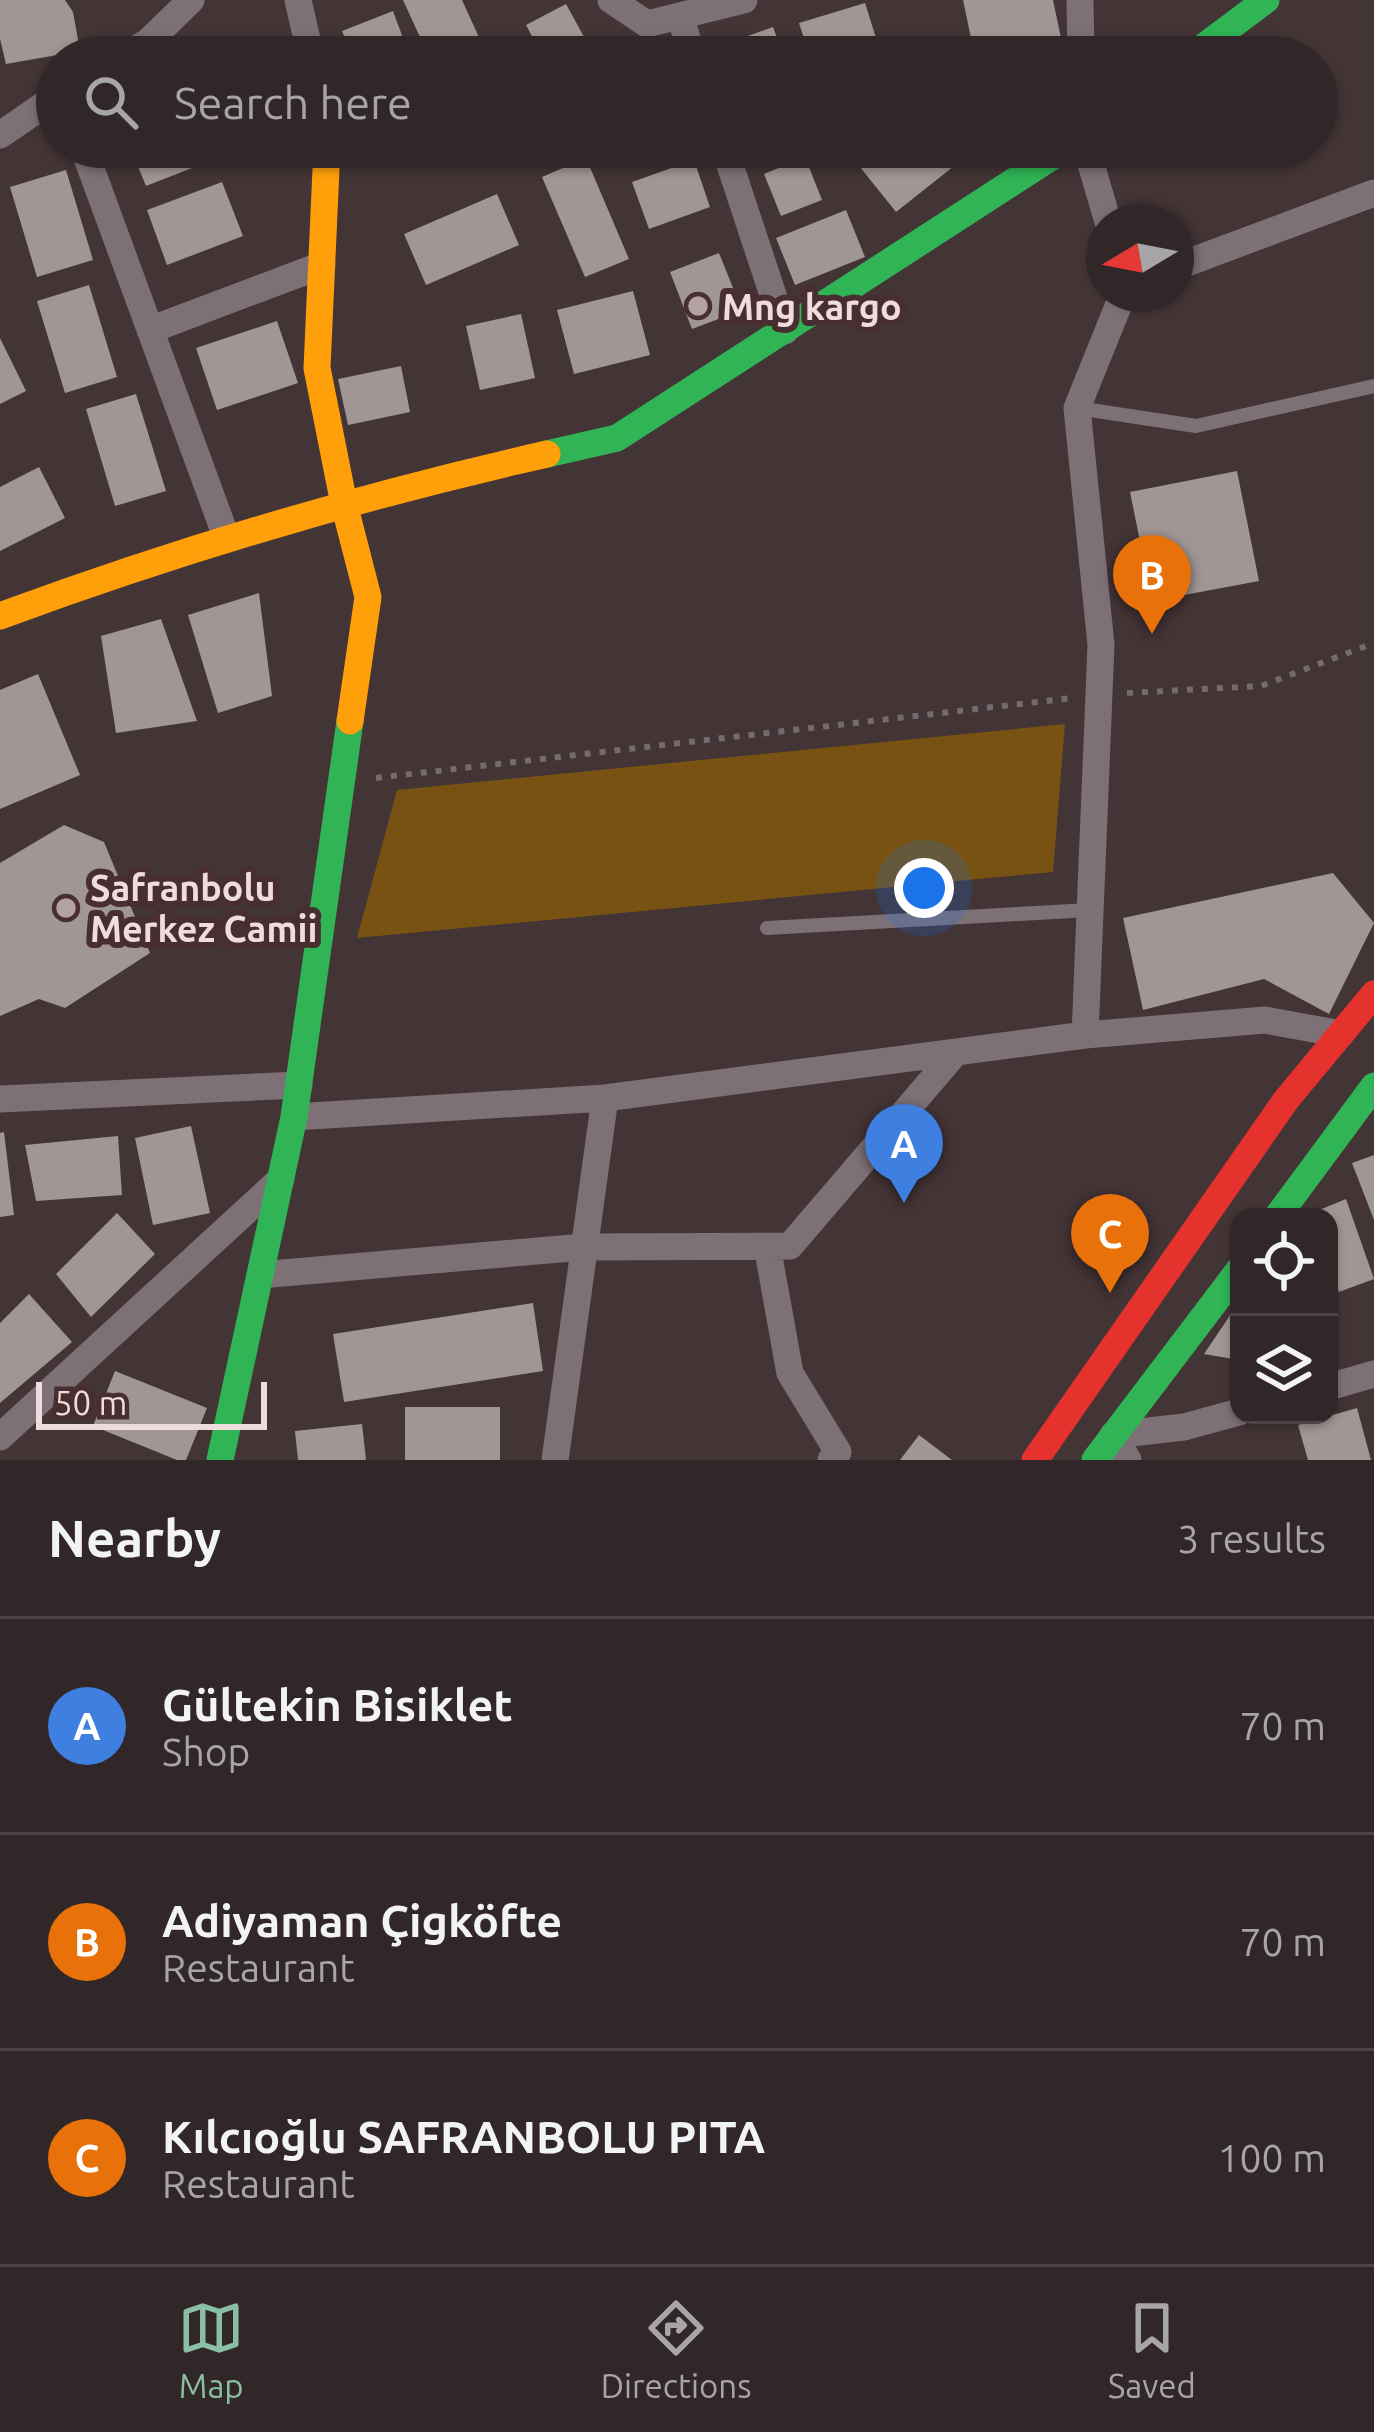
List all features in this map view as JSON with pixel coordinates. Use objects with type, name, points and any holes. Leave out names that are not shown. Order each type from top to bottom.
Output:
[{"type":"street","points":[[153,36],[191,0]]},
{"type":"street","points":[[298,0],[306,36]]},
{"type":"street","points":[[611,0],[647,24],[744,0]]},
{"type":"street","points":[[1080,0],[1081,36]]},
{"type":"street","points":[[1218,36],[1266,0]]},
{"type":"street","points":[[680,16],[687,36]]},
{"type":"street","points":[[0,135],[36,110]]},
{"type":"street","points":[[91,168],[226,539]]},
{"type":"street","points":[[220,1460],[294,1117],[368,597],[317,368],[326,168]]},
{"type":"street","points":[[731,168],[785,331]]},
{"type":"street","points":[[0,616],[124,570],[402,487],[617,438],[1035,168]]},
{"type":"street","points":[[1092,168],[1103,204]]},
{"type":"street","points":[[1194,260],[1374,193]]},
{"type":"street","points":[[150,330],[322,265]]},
{"type":"street","points":[[1085,1035],[1101,645],[1077,408],[1116,312]]},
{"type":"street","points":[[1034,1460],[1286,1100],[1374,994]]},
{"type":"street","points":[[294,1117],[605,1098],[1085,1035],[1265,1020],[1341,1034]]},
{"type":"street","points":[[260,1275],[584,1247],[790,1246],[956,1052]]},
{"type":"street","points":[[0,1099],[299,1084]]},
{"type":"street","points":[[1284,1208],[1374,1086]]},
{"type":"street","points":[[555,1460],[605,1098]]},
{"type":"street","points":[[0,1437],[281,1179]]},
{"type":"street","points":[[766,1246],[790,1373],[838,1452],[831,1460]]},
{"type":"street","points":[[1095,1460],[1230,1282]]},
{"type":"street","points":[[1338,1384],[1374,1374]]},
{"type":"street","points":[[1113,1435],[1184,1427],[1230,1414]]},
{"type":"street","points":[[1113,1435],[1128,1460]]},
{"type":"lane","points":[[1077,408],[1196,426],[1374,386]]},
{"type":"lane","points":[[767,928],[1090,910]]},
{"type":"path","points":[[342,782],[1099,694],[1261,686],[1374,644]]},
{"type":"shaded area","points":[[1065,724],[1053,872],[357,938],[397,790]]},
{"type":"building","points":[[0,0],[65,0],[73,12],[77,36],[36,36],[36,59],[6,64],[0,39]]},
{"type":"building","points":[[403,0],[462,0],[478,36],[419,36]]},
{"type":"building","points":[[963,0],[1053,0],[1061,36],[971,36]]},
{"type":"building","points":[[865,3],[875,36],[803,36],[799,23]]},
{"type":"building","points":[[566,4],[584,36],[532,36],[526,25]]},
{"type":"building","points":[[393,11],[402,36],[344,36],[342,31]]},
{"type":"building","points":[[773,27],[776,36],[748,36]]},
{"type":"building","points":[[139,168],[192,168],[146,186]]},
{"type":"building","points":[[563,168],[590,168],[629,259],[585,277],[542,177]]},
{"type":"building","points":[[671,168],[697,168],[710,207],[649,229],[632,182]]},
{"type":"building","points":[[778,168],[809,168],[822,200],[781,216],[764,174]]},
{"type":"building","points":[[861,168],[952,168],[896,212]]},
{"type":"building","points":[[66,170],[93,260],[37,277],[10,187]]},
{"type":"building","points":[[222,182],[243,236],[167,265],[147,210]]},
{"type":"building","points":[[497,194],[519,245],[426,285],[404,234]]},
{"type":"building","points":[[846,210],[865,257],[795,285],[776,238]]},
{"type":"building","points":[[719,253],[742,310],[692,329],[670,272]]},
{"type":"building","points":[[89,285],[117,377],[65,393],[37,301]]},
{"type":"building","points":[[633,291],[650,355],[574,374],[557,310]]},
{"type":"building","points":[[521,314],[535,378],[480,390],[466,326]]},
{"type":"building","points":[[277,321],[298,383],[217,410],[196,348]]},
{"type":"building","points":[[0,338],[26,391],[0,404]]},
{"type":"building","points":[[401,366],[410,412],[348,425],[338,379]]},
{"type":"building","points":[[136,394],[166,491],[115,506],[86,409]]},
{"type":"building","points":[[39,467],[65,518],[0,551],[0,487]]},
{"type":"building","points":[[1237,471],[1259,581],[1152,601],[1130,492]]},
{"type":"building","points":[[259,593],[272,696],[218,713],[188,615]]},
{"type":"building","points":[[161,619],[197,721],[116,733],[101,636]]},
{"type":"building","points":[[38,674],[80,775],[0,809],[0,690]]},
{"type":"building","name":"Safranbolu Merkez Camii","points":[[64,825],[104,842],[150,953],[65,1008],[39,999],[0,1016],[0,863]]},
{"type":"building","points":[[1333,873],[1374,923],[1329,1014],[1264,979],[1143,1010],[1123,918]]},
{"type":"building","points":[[191,1126],[210,1213],[153,1225],[135,1138]]},
{"type":"building","points":[[4,1132],[14,1215],[0,1217],[0,1133]]},
{"type":"building","points":[[118,1136],[122,1195],[36,1201],[25,1145]]},
{"type":"building","points":[[1374,1155],[1374,1220],[1352,1163]]},
{"type":"building","points":[[1346,1199],[1374,1279],[1339,1292],[1338,1208],[1324,1208]]},
{"type":"building","points":[[117,1213],[155,1254],[91,1317],[56,1274]]},
{"type":"building","points":[[29,1294],[72,1342],[0,1403],[0,1323]]},
{"type":"building","points":[[533,1303],[543,1371],[344,1402],[333,1334]]},
{"type":"building","points":[[1230,1315],[1230,1358],[1204,1354]]},
{"type":"building","points":[[115,1371],[207,1408],[186,1460],[93,1426]]},
{"type":"building","points":[[405,1407],[500,1407],[500,1460],[405,1460]]},
{"type":"building","points":[[1357,1408],[1371,1460],[1308,1460],[1298,1425],[1338,1424],[1338,1413]]},
{"type":"building","points":[[362,1424],[366,1460],[298,1460],[295,1431]]},
{"type":"building","points":[[919,1435],[952,1460],[900,1460]]},
{"type":"traffic: fast","points":[[1218,36],[1266,0]]},
{"type":"traffic: fast","points":[[547,454],[617,438],[1035,168]]},
{"type":"traffic: fast","points":[[220,1460],[294,1117],[350,721]]},
{"type":"traffic: fast","points":[[1284,1208],[1374,1086]]},
{"type":"traffic: fast","points":[[1095,1460],[1230,1282]]},
{"type":"traffic: slow","points":[[326,168],[317,368],[368,597],[350,721]]},
{"type":"traffic: slow","points":[[0,616],[271,526],[547,454]]},
{"type":"traffic: jam","points":[[1035,1460],[1286,1100],[1374,994]]},
{"type":"place","name":"Mng kargo","points":[[698,306]]},
{"type":"place","name":"Adiyaman Çigköfte","points":[[1152,634]]},
{"type":"place","name":"Safranbolu Merkez Camii","points":[[66,908]]},
{"type":"place","name":"Gültekin Bisiklet","points":[[904,1203]]},
{"type":"place","name":"Kılcıoğlu SAFRANBOLU PITA","points":[[1110,1293]]}]
